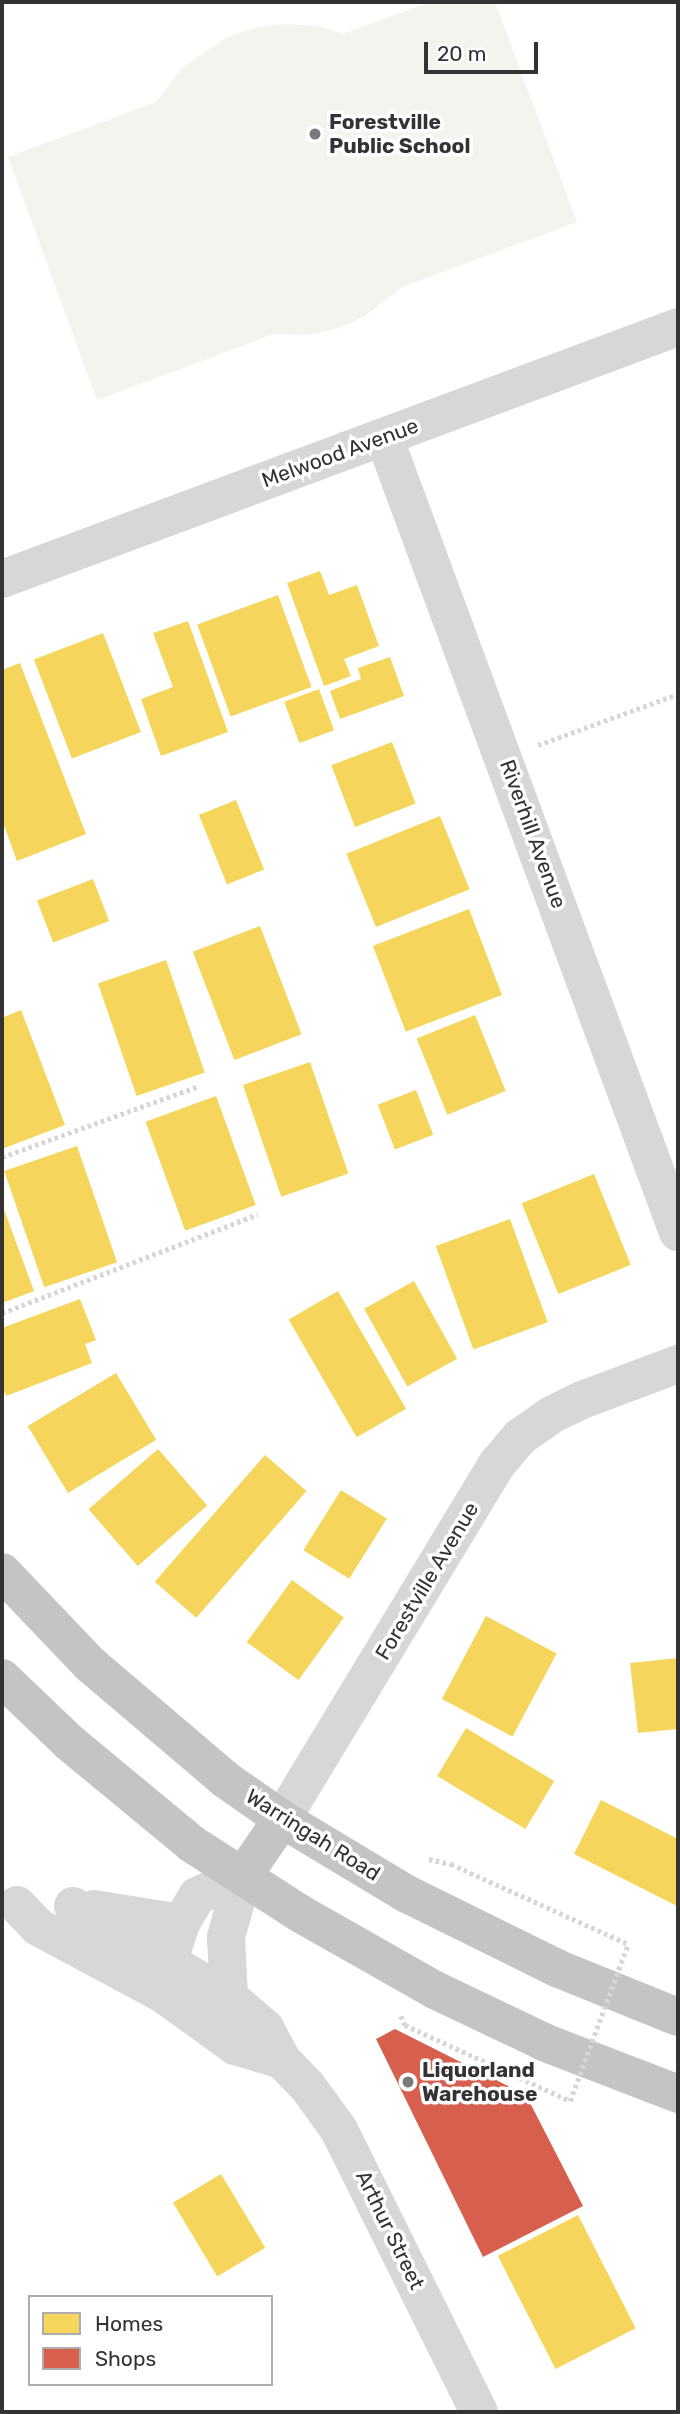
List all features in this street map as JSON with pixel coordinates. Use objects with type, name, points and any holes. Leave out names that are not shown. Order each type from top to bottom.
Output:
[{"type":"highway","name":"Warringah Road","points":[[2,1572],[91,1665],[226,1780],[282,1819],[407,1894],[559,1969],[678,2017]]},
{"type":"highway","points":[[2,1678],[70,1743],[192,1844],[301,1914],[435,1990],[546,2043],[678,2094]]},
{"type":"highway","name":"Forestville Avenue","points":[[243,1876],[282,1819]]},
{"type":"street","name":"Melwood Avenue","points":[[2,579],[678,327]]},
{"type":"street","name":"Riverhill Avenue","points":[[384,437],[678,1232]]},
{"type":"street","name":"Forestville Avenue","points":[[282,1819],[498,1463],[520,1437],[551,1415],[582,1400],[678,1364]]},
{"type":"street","points":[[166,1978],[181,1923],[197,1896],[243,1876]]},
{"type":"street","points":[[229,1997],[226,1937],[243,1876]]},
{"type":"street","points":[[9,1904],[73,1906],[181,1923]]},
{"type":"street","points":[[9,1904],[38,1927],[166,1978]]},
{"type":"street","points":[[73,1906],[166,1978]]},
{"type":"street","name":"Arthur Street","points":[[166,1978],[229,1997],[265,2028],[282,2060],[309,2087],[340,2130],[479,2412]]},
{"type":"street","name":"Arthur Street","points":[[166,1978],[235,2046],[282,2060]]},
{"type":"path","points":[[504,757],[678,694]]},
{"type":"path","points":[[2,1157],[199,1086]]},
{"type":"path","points":[[2,1313],[258,1214]]},
{"type":"path","points":[[397,2007],[405,2025],[570,2101],[628,1944],[451,1864],[422,1857]]},
{"type":"shaded area","points":[[430,2],[495,2],[577,222],[402,287],[364,317],[336,329],[306,335],[274,334],[97,400],[8,157],[156,102],[182,68],[228,37],[254,28],[285,24],[317,26],[343,34]]},
{"type":"building: Homes","points":[[320,571],[329,595],[357,585],[379,646],[344,659],[351,676],[324,686],[287,583]]},
{"type":"building: Homes","points":[[278,595],[312,687],[231,717],[197,624]]},
{"type":"building: Homes","points":[[188,621],[228,732],[161,756],[141,699],[173,687],[153,633]]},
{"type":"building: Homes","points":[[103,633],[141,732],[72,758],[34,660]]},
{"type":"building: Homes","points":[[390,657],[404,696],[340,719],[330,691],[361,679],[358,668]]},
{"type":"building: Homes","points":[[20,663],[86,834],[17,861],[2,820],[2,670]]},
{"type":"building: Homes","points":[[319,689],[334,730],[299,743],[284,702]]},
{"type":"building: Homes","points":[[392,742],[416,804],[355,827],[331,765]]},
{"type":"building: Homes","points":[[236,800],[264,870],[227,885],[199,815]]},
{"type":"building: Homes","points":[[440,816],[470,889],[376,927],[346,854]]},
{"type":"building: Homes","points":[[93,879],[109,921],[53,943],[37,901]]},
{"type":"building: Homes","points":[[469,909],[502,995],[406,1032],[373,946]]},
{"type":"building: Homes","points":[[260,926],[302,1034],[234,1060],[193,952]]},
{"type":"building: Homes","points":[[166,960],[205,1073],[137,1096],[98,983]]},
{"type":"building: Homes","points":[[21,1010],[65,1125],[2,1149],[2,1018]]},
{"type":"building: Homes","points":[[475,1015],[506,1091],[447,1115],[417,1039]]},
{"type":"building: Homes","points":[[310,1062],[348,1174],[281,1197],[243,1085]]},
{"type":"building: Homes","points":[[416,1090],[433,1135],[395,1150],[378,1105]]},
{"type":"building: Homes","points":[[216,1096],[256,1205],[185,1231],[146,1122]]},
{"type":"building: Homes","points":[[77,1146],[117,1262],[44,1287],[4,1171]]},
{"type":"building: Homes","points":[[594,1174],[631,1265],[558,1294],[522,1203]]},
{"type":"building: Homes","points":[[2,1204],[34,1291],[2,1303]]},
{"type":"building: Homes","points":[[510,1219],[548,1322],[473,1349],[436,1246]]},
{"type":"building: Homes","points":[[414,1281],[457,1359],[407,1386],[364,1309]]},
{"type":"building: Homes","points":[[338,1291],[406,1409],[357,1437],[289,1320]]},
{"type":"building: Homes","points":[[80,1299],[96,1340],[85,1344],[92,1363],[6,1396],[2,1386],[2,1328]]},
{"type":"building: Homes","points":[[116,1373],[156,1440],[68,1493],[28,1426]]},
{"type":"building: Homes","points":[[158,1449],[207,1506],[138,1566],[89,1509]]},
{"type":"building: Homes","points":[[265,1455],[307,1491],[196,1618],[155,1582]]},
{"type":"building: Homes","points":[[341,1490],[387,1519],[349,1579],[303,1550]]},
{"type":"building: Homes","points":[[292,1580],[344,1618],[299,1680],[247,1642]]},
{"type":"building: Homes","points":[[486,1616],[557,1654],[513,1737],[442,1699]]},
{"type":"building: Homes","points":[[678,1658],[678,1729],[638,1733],[630,1663]]},
{"type":"building: Homes","points":[[466,1728],[554,1781],[525,1829],[437,1776]]},
{"type":"building: Homes","points":[[601,1800],[678,1839],[677,1906],[574,1854]]},
{"type":"building: Homes","points":[[221,2174],[265,2248],[217,2277],[173,2203]]},
{"type":"building: Homes","points":[[578,2215],[636,2328],[555,2369],[498,2256]]},
{"type":"building: Shops","points":[[395,2029],[526,2095],[583,2206],[483,2257],[376,2039]]},
{"type":"place","name":"Forestville Public School","points":[[315,134]]},
{"type":"place","name":"Liquorland Warehouse","points":[[408,2082]]}]
